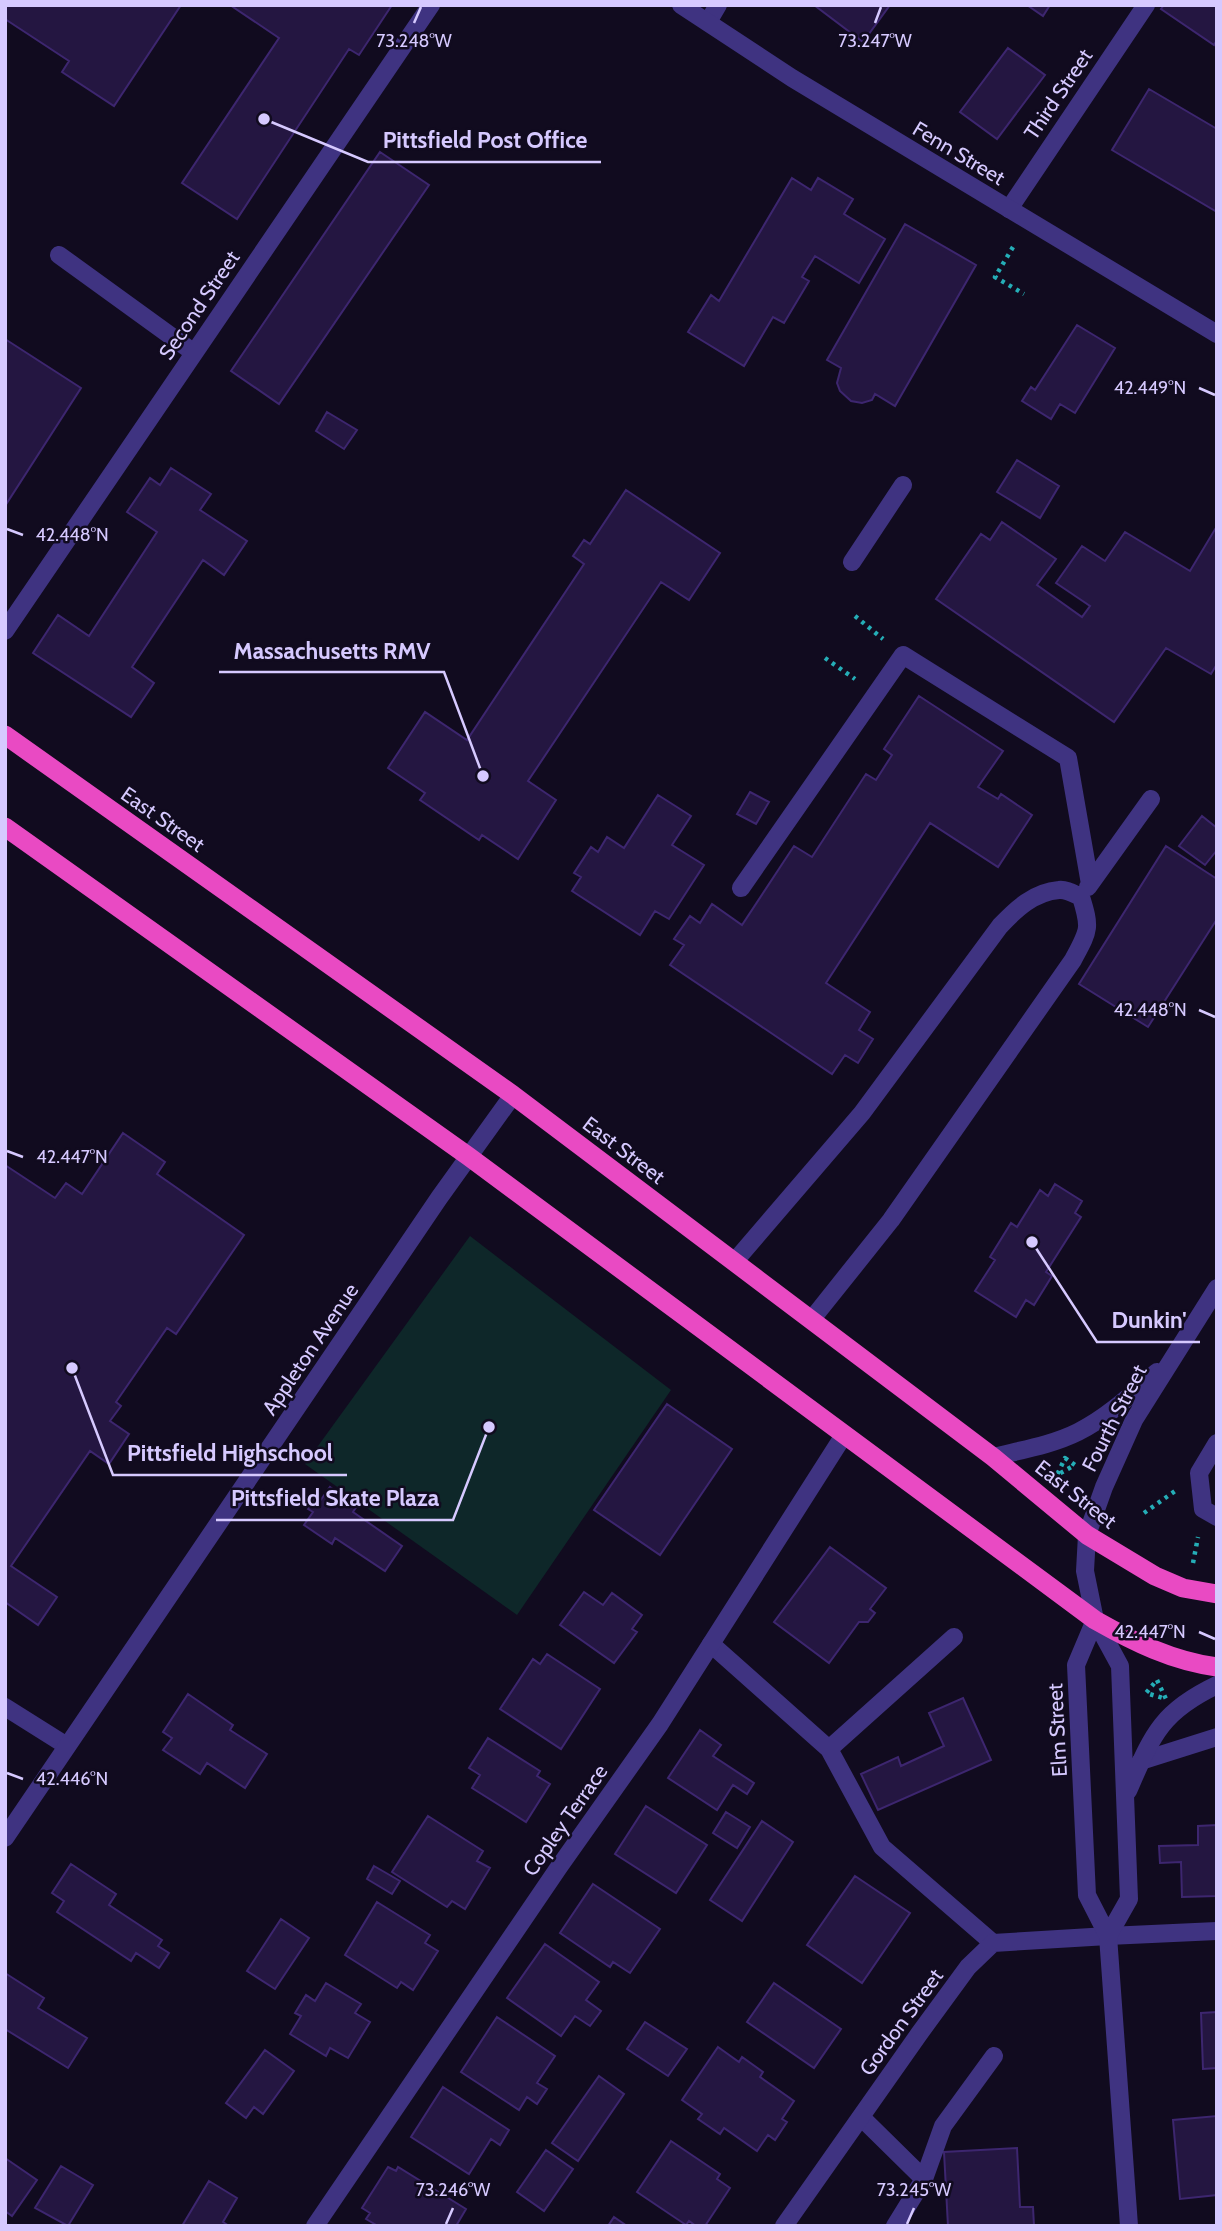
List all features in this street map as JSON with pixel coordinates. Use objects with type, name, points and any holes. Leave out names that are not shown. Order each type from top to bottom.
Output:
[{"type":"highway","name":"East Street","points":[[5,734],[513,1095],[993,1457],[1087,1535],[1155,1576],[1183,1588],[1217,1594]]},
{"type":"highway","points":[[5,827],[468,1156],[1096,1620],[1165,1655],[1217,1667]]},
{"type":"street","name":"Second Street","points":[[5,631],[431,5]]},
{"type":"street","name":"Fenn Street","points":[[681,5],[802,85],[1217,334]]},
{"type":"street","points":[[708,22],[719,5]]},
{"type":"street","name":"Third Street","points":[[1009,209],[1146,5]]},
{"type":"street","points":[[59,255],[194,352]]},
{"type":"street","points":[[852,562],[903,485]]},
{"type":"street","points":[[741,888],[903,655],[1068,758],[1089,922],[1084,940],[1073,960],[891,1220],[812,1319]]},
{"type":"street","points":[[1085,890],[1151,799]]},
{"type":"street","points":[[735,1261],[862,1113],[1000,926],[1017,907],[1040,894],[1061,889],[1085,890]]},
{"type":"street","name":"Appleton Avenue","points":[[5,1838],[468,1156],[513,1095]]},
{"type":"street","name":"Fourth Street","points":[[1096,1620],[1085,1571],[1087,1535],[1104,1487],[1134,1420],[1217,1288]]},
{"type":"street","name":"Fourth Street","points":[[993,1457],[1037,1447],[1077,1433],[1114,1410],[1170,1360]]},
{"type":"street","name":"Copley Terrace","points":[[315,2226],[559,1867],[660,1724],[844,1435]]},
{"type":"street","points":[[1217,1443],[1199,1474],[1203,1509],[1217,1517]]},
{"type":"street","points":[[1096,1620],[1120,1666],[1129,1899],[1108,1936]]},
{"type":"street","name":"Elm Street","points":[[1096,1620],[1076,1665],[1087,1895],[1108,1936],[1129,2226]]},
{"type":"street","points":[[829,1749],[954,1636]]},
{"type":"street","points":[[711,1644],[829,1749],[882,1847],[993,1942],[1217,1931]]},
{"type":"street","points":[[1125,1797],[1157,1730],[1185,1701],[1217,1685]]},
{"type":"street","points":[[5,1707],[67,1746]]},
{"type":"street","points":[[1141,1761],[1217,1737]]},
{"type":"street","name":"Gordon Street","points":[[784,2226],[968,1967],[993,1942]]},
{"type":"street","points":[[895,2226],[924,2179],[943,2126],[994,2056]]},
{"type":"street","points":[[861,2117],[924,2179]]},
{"type":"path","points":[[1013,247],[995,277],[1024,295]]},
{"type":"path","points":[[855,616],[903,655]]},
{"type":"path","points":[[825,658],[877,693]]},
{"type":"green space","points":[[470,1236],[671,1390],[517,1615],[305,1464]]},
{"type":"building","points":[[5,5],[181,5],[114,106],[62,72],[69,61],[5,19]]},
{"type":"building","points":[[230,5],[392,5],[359,55],[349,49],[237,219],[182,183],[279,38]]},
{"type":"building","points":[[814,5],[890,5],[863,42]]},
{"type":"building","points":[[1027,5],[1050,5],[1043,16]]},
{"type":"building","points":[[1164,5],[1217,5],[1217,40],[1214,45],[1161,9]]},
{"type":"building","points":[[1008,48],[1045,75],[997,139],[960,112]]},
{"type":"building","points":[[1149,89],[1217,129],[1217,212],[1112,150]]},
{"type":"building","points":[[380,152],[429,185],[279,404],[231,371]]},
{"type":"building","points":[[792,178],[811,190],[818,178],[853,199],[844,214],[885,239],[859,283],[815,256],[802,277],[809,281],[784,323],[773,317],[744,366],[688,332],[711,295],[719,301]]},
{"type":"building","points":[[905,224],[976,265],[895,406],[875,394],[872,400],[862,403],[851,401],[840,391],[837,383],[841,368],[827,360]]},
{"type":"building","points":[[1077,325],[1115,348],[1075,413],[1060,404],[1051,419],[1022,401],[1031,387],[1035,390]]},
{"type":"building","points":[[5,339],[81,388],[5,506]]},
{"type":"building","points":[[327,412],[357,430],[344,449],[316,431]]},
{"type":"building","points":[[1017,460],[1059,486],[1040,518],[997,492]]},
{"type":"building","points":[[171,468],[211,494],[200,510],[247,541],[224,575],[203,560],[132,667],[154,683],[131,717],[33,653],[58,615],[89,636],[157,532],[127,512],[150,478],[160,485]]},
{"type":"building","points":[[626,490],[720,553],[689,600],[661,582],[528,781],[556,800],[518,859],[482,835],[479,840],[420,800],[425,793],[388,768],[425,712],[467,740],[584,564],[573,556],[584,540],[590,544]]},
{"type":"building","points":[[1002,522],[1056,559],[1037,585],[1082,617],[1090,606],[1056,583],[1082,546],[1105,561],[1125,532],[1190,571],[1217,526],[1217,664],[1211,674],[1166,648],[1114,722],[936,599],[981,534],[990,540]]},
{"type":"building","points":[[919,696],[1003,751],[978,787],[998,799],[1001,794],[1032,815],[998,867],[930,823],[826,983],[870,1012],[859,1030],[873,1039],[858,1063],[845,1055],[832,1074],[670,965],[684,945],[674,939],[690,916],[700,923],[712,904],[742,925],[794,846],[812,857],[866,774],[876,780],[892,755],[884,749]]},
{"type":"building","points":[[750,792],[769,802],[756,824],[737,814]]},
{"type":"building","points":[[658,795],[691,816],[672,845],[704,865],[669,919],[655,911],[640,935],[572,891],[581,877],[574,873],[591,847],[598,852],[607,837],[624,848]]},
{"type":"building","points":[[1202,816],[1217,828],[1217,850],[1205,865],[1179,846]]},
{"type":"building","points":[[1166,846],[1217,879],[1217,919],[1148,1027],[1079,984]]},
{"type":"building","points":[[123,1133],[165,1162],[157,1174],[244,1235],[176,1334],[167,1328],[116,1402],[121,1406],[110,1421],[129,1434],[109,1464],[90,1451],[11,1566],[57,1597],[38,1625],[5,1602],[5,1165],[55,1198],[66,1183],[82,1194]]},
{"type":"building","points":[[1055,1184],[1082,1201],[1075,1213],[1081,1217],[1046,1272],[1052,1276],[1034,1305],[1026,1300],[1016,1317],[975,1291],[995,1260],[990,1257],[1011,1223],[1017,1227],[1040,1190],[1048,1196]]},
{"type":"building","points":[[667,1404],[732,1449],[660,1555],[594,1510]]},
{"type":"building","points":[[330,1487],[357,1506],[353,1512],[402,1546],[385,1571],[335,1538],[332,1544],[304,1525],[313,1512],[308,1509],[315,1498],[320,1501]]},
{"type":"building","points":[[830,1547],[886,1588],[870,1609],[875,1613],[868,1622],[859,1622],[829,1663],[774,1622]]},
{"type":"building","points":[[584,1592],[603,1605],[612,1593],[642,1615],[632,1629],[637,1632],[614,1663],[560,1625]]},
{"type":"building","points":[[547,1654],[600,1689],[561,1749],[500,1709],[533,1659],[540,1664]]},
{"type":"building","points":[[188,1694],[233,1725],[230,1730],[267,1754],[245,1788],[207,1763],[200,1774],[163,1750],[172,1738],[163,1732]]},
{"type":"building","points":[[963,1698],[991,1760],[878,1810],[861,1774],[898,1757],[901,1766],[944,1746],[929,1713]]},
{"type":"building","points":[[700,1730],[721,1745],[713,1756],[754,1783],[747,1794],[733,1785],[717,1810],[668,1778]]},
{"type":"building","points":[[488,1738],[540,1771],[537,1776],[550,1784],[526,1822],[472,1788],[480,1775],[469,1768]]},
{"type":"building","points":[[646,1806],[707,1845],[676,1893],[615,1854]]},
{"type":"building","points":[[726,1812],[750,1827],[737,1848],[713,1833]]},
{"type":"building","points":[[428,1816],[483,1851],[477,1861],[490,1868],[465,1909],[452,1901],[447,1907],[392,1872]]},
{"type":"building","points":[[762,1821],[793,1842],[742,1921],[710,1900]]},
{"type":"building","points":[[1217,1825],[1217,1896],[1182,1897],[1181,1862],[1160,1863],[1159,1846],[1198,1845],[1198,1826]]},
{"type":"building","points":[[71,1864],[116,1894],[109,1905],[162,1940],[158,1946],[169,1953],[159,1968],[136,1953],[131,1961],[57,1912],[64,1901],[52,1893]]},
{"type":"building","points":[[374,1866],[400,1881],[392,1894],[367,1879]]},
{"type":"building","points":[[855,1876],[910,1913],[862,1983],[807,1945]]},
{"type":"building","points":[[593,1884],[660,1929],[630,1973],[613,1962],[610,1967],[560,1933]]},
{"type":"building","points":[[377,1902],[430,1935],[425,1943],[438,1951],[413,1990],[401,1982],[397,1988],[345,1955]]},
{"type":"building","points":[[281,1919],[309,1938],[275,1989],[247,1971]]},
{"type":"building","points":[[545,1944],[599,1982],[586,2000],[601,2011],[590,2026],[575,2016],[561,2036],[507,1998]]},
{"type":"building","points":[[5,1973],[44,1998],[38,2008],[87,2038],[68,2068],[5,2029]]},
{"type":"building","points":[[326,1983],[361,2004],[355,2013],[370,2022],[348,2058],[330,2048],[326,2056],[290,2034],[301,2016],[295,2013],[306,1995],[315,2001]]},
{"type":"building","points":[[774,1983],[841,2029],[814,2068],[747,2022]]},
{"type":"building","points":[[1217,2012],[1217,2068],[1203,2069],[1201,2013]]},
{"type":"building","points":[[497,2017],[555,2056],[537,2083],[547,2089],[537,2104],[527,2097],[519,2110],[461,2072]]},
{"type":"building","points":[[645,2022],[687,2049],[668,2076],[627,2049]]},
{"type":"building","points":[[718,2047],[739,2062],[742,2057],[763,2072],[760,2077],[794,2101],[782,2119],[787,2122],[775,2140],[768,2135],[757,2151],[724,2128],[720,2134],[698,2119],[702,2114],[682,2100]]},
{"type":"building","points":[[265,2050],[294,2071],[263,2114],[254,2107],[246,2118],[226,2103]]},
{"type":"building","points":[[599,2076],[624,2094],[578,2161],[552,2143]]},
{"type":"building","points":[[443,2087],[509,2130],[500,2145],[491,2139],[469,2174],[411,2137]]},
{"type":"building","points":[[1217,2116],[1217,2195],[1180,2199],[1173,2120]]},
{"type":"building","points":[[671,2141],[720,2174],[717,2179],[730,2188],[705,2226],[696,2226],[689,2221],[686,2225],[637,2192]]},
{"type":"building","points":[[1017,2148],[1020,2207],[1033,2207],[1034,2226],[948,2226],[944,2152]]},
{"type":"building","points":[[546,2150],[573,2169],[544,2211],[517,2192]]},
{"type":"building","points":[[5,2158],[37,2180],[12,2216],[5,2211]]},
{"type":"building","points":[[61,2166],[93,2185],[68,2226],[35,2208]]},
{"type":"building","points":[[388,2167],[396,2171],[398,2167],[466,2209],[456,2226],[378,2226],[366,2219],[370,2213],[362,2208]]},
{"type":"building","points":[[209,2181],[237,2198],[223,2222],[229,2226],[182,2226]]},
{"type":"building","points":[[614,2217],[627,2226],[608,2226]]},
{"type":"place","name":"Pittsfield Post Office","points":[[264,119]]},
{"type":"place","name":"Massachusetts RMV","points":[[483,776]]},
{"type":"place","name":"Dunkin'","points":[[1032,1242]]},
{"type":"place","name":"Pittsfield Highschool","points":[[72,1368]]},
{"type":"place","name":"Pittsfield Skate Plaza","points":[[489,1427]]}]
